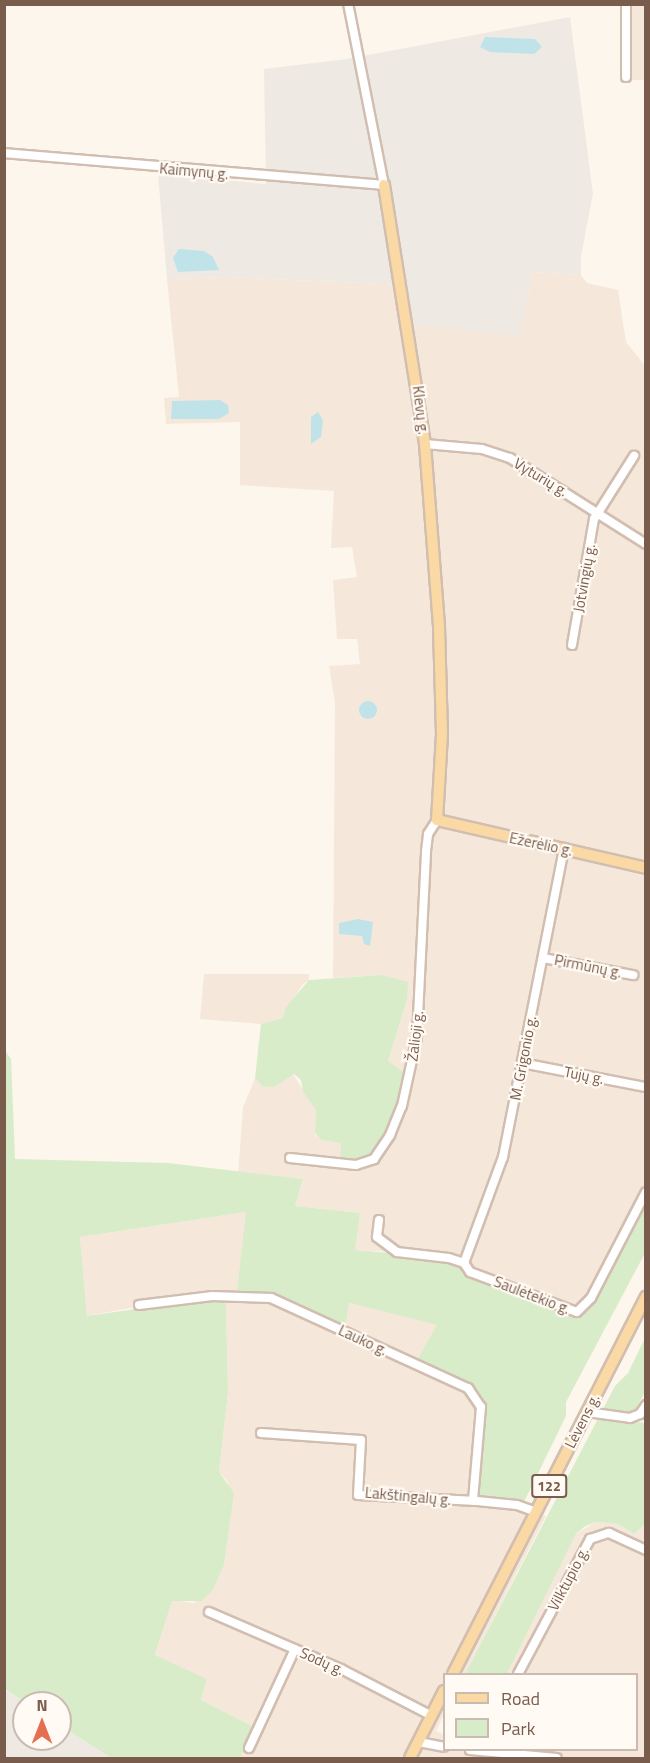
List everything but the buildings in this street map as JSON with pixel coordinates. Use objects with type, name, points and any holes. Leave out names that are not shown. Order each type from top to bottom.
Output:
[{"type":"main road","name":"Klevų g.","points":[[384,185],[425,444],[439,627],[442,734],[437,820]]},
{"type":"main road","name":"Ežerėlio g.","points":[[437,820],[645,868]]},
{"type":"main road","name":"Lėvens g.","points":[[454,1673],[645,1297]]},
{"type":"main road","points":[[410,1758],[443,1693]]},
{"type":"street","name":"Klevų g.","points":[[348,4],[384,185]]},
{"type":"street","points":[[626,4],[626,77]]},
{"type":"street","name":"Kaimynų g.","points":[[4,153],[384,185]]},
{"type":"street","name":"Vyturių g.","points":[[425,444],[465,446],[503,455],[598,512],[645,544]]},
{"type":"street","points":[[598,512],[634,456]]},
{"type":"street","name":"Jotvingių g.","points":[[572,645],[598,512]]},
{"type":"street","name":"Žalioji g.","points":[[290,1158],[356,1165],[374,1159],[390,1136],[402,1106],[416,1043],[426,851],[428,834],[437,820]]},
{"type":"street","name":"M. Grigonio g.","points":[[464,1263],[503,1157],[564,848]]},
{"type":"street","name":"Pirmūnų g.","points":[[543,958],[633,975]]},
{"type":"street","name":"Tujų g.","points":[[522,1063],[645,1087]]},
{"type":"street","name":"Saulėtekio g.","points":[[378,1220],[377,1237],[397,1252],[464,1263],[470,1272],[578,1312],[591,1298],[645,1192]]},
{"type":"street","name":"Lauko g.","points":[[139,1305],[222,1295],[271,1298],[468,1388],[481,1407],[473,1501]]},
{"type":"street","points":[[586,1412],[630,1418],[640,1414],[645,1405]]},
{"type":"street","name":"Lakštingalų g.","points":[[261,1433],[361,1440],[358,1495],[517,1505],[536,1512]]},
{"type":"street","name":"Vilktupio g.","points":[[519,1673],[590,1539],[609,1533],[645,1550]]},
{"type":"street","name":"Sodų g.","points":[[209,1612],[295,1649],[432,1716]]},
{"type":"street","points":[[249,1748],[295,1649]]},
{"type":"street","points":[[419,1742],[443,1747]]},
{"type":"street","points":[[490,1751],[557,1758]]},
{"type":"shaded area","points":[[622,5],[645,5],[645,80],[622,80]]},
{"type":"shaded area","points":[[570,17],[593,194],[581,256],[581,275],[533,272],[520,336],[414,325],[408,285],[227,277],[167,279],[158,174],[266,184],[264,69],[347,59]]},
{"type":"shaded area","points":[[533,272],[581,275],[587,283],[618,290],[626,342],[646,367],[646,1193],[591,1298],[577,1312],[397,1252],[354,1250],[360,1213],[295,1206],[303,1179],[238,1174],[243,1108],[255,1078],[262,1086],[293,1074],[316,1110],[315,1134],[321,1140],[341,1142],[395,1069],[388,1061],[407,1000],[381,975],[333,978],[335,703],[329,666],[360,664],[357,639],[337,639],[333,580],[357,577],[352,547],[331,548],[334,491],[240,485],[240,422],[166,424],[164,398],[179,397],[167,279],[227,277],[408,285],[520,335]]},
{"type":"shaded area","points":[[204,974],[309,974],[309,980],[302,985],[283,1018],[261,1024],[200,1019]]},
{"type":"shaded area","points":[[246,1212],[270,1295],[344,1328],[349,1303],[438,1325],[484,1403],[477,1501],[526,1508],[546,1516],[466,1673],[443,1673],[443,1716],[436,1731],[443,1734],[443,1751],[638,1751],[638,1673],[507,1673],[576,1534],[596,1522],[618,1524],[634,1534],[645,1524],[645,1758],[240,1758],[254,1727],[201,1700],[207,1679],[155,1656],[172,1600],[195,1603],[228,1482],[219,1472],[228,1392],[226,1305],[141,1306],[87,1316],[80,1237]]},
{"type":"shaded area","points":[[4,1689],[12,1694],[12,1751],[72,1751],[72,1733],[111,1758],[5,1758]]},
{"type":"green space","points":[[381,975],[408,982],[407,1000],[388,1061],[404,1073],[401,1099],[397,1114],[376,1153],[357,1162],[340,1161],[341,1143],[321,1140],[315,1133],[316,1110],[303,1092],[301,1080],[294,1074],[274,1087],[262,1086],[255,1078],[261,1024],[283,1018],[286,1007],[309,980]]},
{"type":"green space","points":[[4,1049],[11,1059],[15,1159],[168,1163],[303,1179],[295,1206],[360,1213],[355,1250],[449,1258],[470,1272],[572,1312],[583,1308],[645,1193],[645,1253],[566,1402],[566,1416],[525,1500],[517,1505],[477,1501],[485,1416],[482,1396],[416,1362],[437,1325],[349,1303],[345,1329],[280,1298],[237,1291],[246,1212],[80,1237],[87,1316],[218,1297],[226,1305],[228,1392],[219,1472],[234,1493],[224,1564],[213,1590],[202,1601],[172,1601],[155,1655],[207,1679],[201,1700],[254,1727],[240,1758],[111,1758],[72,1733],[72,1691],[12,1691],[12,1694],[5,1689]]},
{"type":"green space","points":[[645,1338],[645,1392],[629,1421],[645,1423],[645,1524],[634,1534],[618,1524],[596,1522],[584,1527],[576,1534],[507,1673],[466,1673],[615,1386],[628,1373]]},
{"type":"water","points":[[485,37],[535,39],[542,47],[534,54],[490,52],[480,47]]},
{"type":"water","points":[[179,249],[204,251],[213,257],[219,270],[178,272],[173,258]]},
{"type":"water","points":[[220,400],[228,405],[229,413],[219,419],[171,419],[172,401]]},
{"type":"water","points":[[318,412],[323,420],[321,437],[311,444],[311,417]]},
{"type":"water","points":[[368,701],[374,704],[377,710],[374,716],[368,719],[362,716],[359,710],[362,704]]},
{"type":"water","points":[[358,919],[373,922],[370,946],[364,944],[362,936],[339,934],[339,923]]}]
